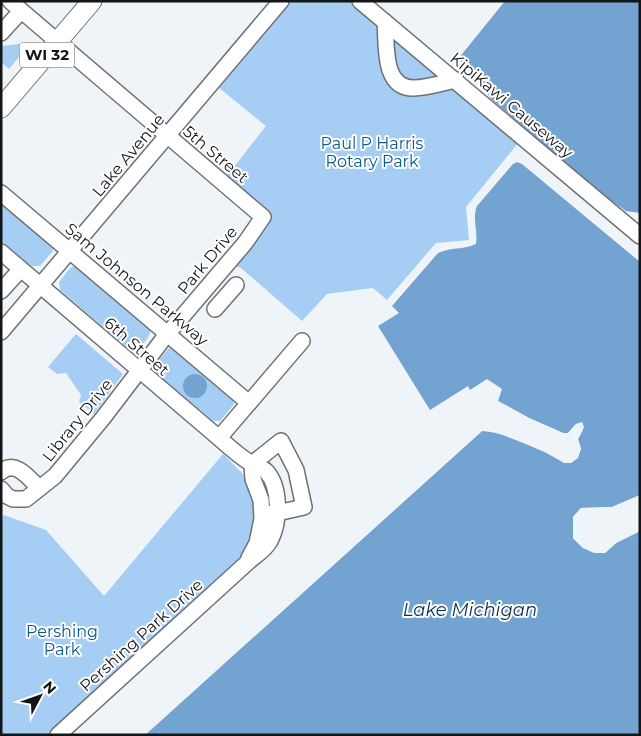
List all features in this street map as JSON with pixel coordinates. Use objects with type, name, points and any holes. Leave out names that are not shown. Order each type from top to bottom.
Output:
[{"type":"main road","name":"WI 32","points":[[1,108],[92,1]]},
{"type":"street","name":"Lake Avenue","points":[[1,332],[281,1]]},
{"type":"street","name":"KipiKawi Causeway","points":[[360,1],[640,236]]},
{"type":"street","name":"5th Street","points":[[16,6],[263,217]]},
{"type":"street","points":[[1,34],[16,6]]},
{"type":"street","points":[[385,22],[390,71],[399,85],[405,88],[415,88],[456,80]]},
{"type":"street","name":"Sam Johnson Parkway","points":[[1,193],[249,403]]},
{"type":"street","name":"Park Drive","points":[[138,370],[245,243],[263,217]]},
{"type":"street","name":"6th Street","points":[[1,252],[219,438],[252,464],[266,470],[277,497],[270,513]]},
{"type":"street","points":[[20,269],[2,290],[23,307]]},
{"type":"street","points":[[216,310],[236,285]]},
{"type":"street","points":[[219,438],[302,341]]},
{"type":"street","name":"Library Drive","points":[[1,489],[7,496],[18,500],[26,499],[55,476],[138,370]]},
{"type":"street","points":[[252,464],[281,441],[296,470],[304,507],[270,513]]},
{"type":"street","name":"Library Drive","points":[[1,472],[8,467],[15,467],[39,488]]},
{"type":"street","name":"Pershing Park Drive","points":[[58,735],[265,548],[270,541],[275,526],[270,513]]},
{"type":"green space","name":"Paul P Harris Rotary Park","points":[[281,1],[360,1],[523,137],[466,207],[469,240],[436,243],[387,300],[373,288],[327,294],[302,321],[241,268],[229,263],[263,217],[222,182],[266,126],[213,83]]},
{"type":"green space","points":[[26,43],[29,45],[9,69],[1,62],[2,46]]},
{"type":"green space","points":[[1,200],[52,243],[53,251],[40,266],[32,266],[1,241]]},
{"type":"green space","points":[[71,267],[80,267],[151,328],[148,337],[140,346],[135,350],[129,349],[60,290],[59,282]]},
{"type":"green space","points":[[76,334],[123,374],[94,414],[79,402],[81,395],[66,373],[57,374],[48,367]]},
{"type":"green space","points":[[169,348],[176,349],[233,397],[234,404],[220,421],[213,421],[155,372],[154,366]]},
{"type":"green space","name":"Pershing Park","points":[[223,454],[249,480],[258,513],[252,542],[242,558],[48,735],[1,735],[1,517],[4,515],[46,530],[104,596]]},
{"type":"water","points":[[505,1],[640,1],[640,213],[626,211],[602,194],[490,98],[480,79],[458,59]]},
{"type":"water","name":"Lake Michigan","points":[[517,162],[522,164],[640,262],[640,495],[612,507],[581,508],[573,517],[573,538],[583,548],[605,553],[616,543],[640,531],[640,735],[145,735],[482,431],[513,438],[560,460],[571,463],[581,449],[578,439],[583,430],[582,423],[576,424],[568,433],[563,433],[529,418],[498,401],[502,389],[487,379],[470,390],[468,386],[430,410],[378,326],[399,313],[392,306],[438,253],[476,244],[475,215],[477,206],[513,164]]},
{"type":"water","points":[[195,374],[203,378],[207,386],[203,394],[195,398],[187,394],[183,386],[187,378]]},
{"type":"pier","points":[[498,401],[529,418],[563,433],[568,433],[576,424],[582,422],[584,427],[578,439],[581,449],[578,458],[571,463],[564,463],[544,451],[493,431],[482,431],[143,735],[480,429],[494,429],[545,449],[565,460],[570,461],[576,456],[579,449],[575,438],[581,429],[580,425],[569,435],[562,435],[528,420],[497,403]]},
{"type":"pier","points":[[640,495],[638,499],[613,509],[582,511],[576,518],[576,537],[585,546],[604,551],[615,541],[640,529],[640,531],[616,543],[605,553],[594,553],[583,548],[573,538],[573,517],[581,508],[612,507]]}]
